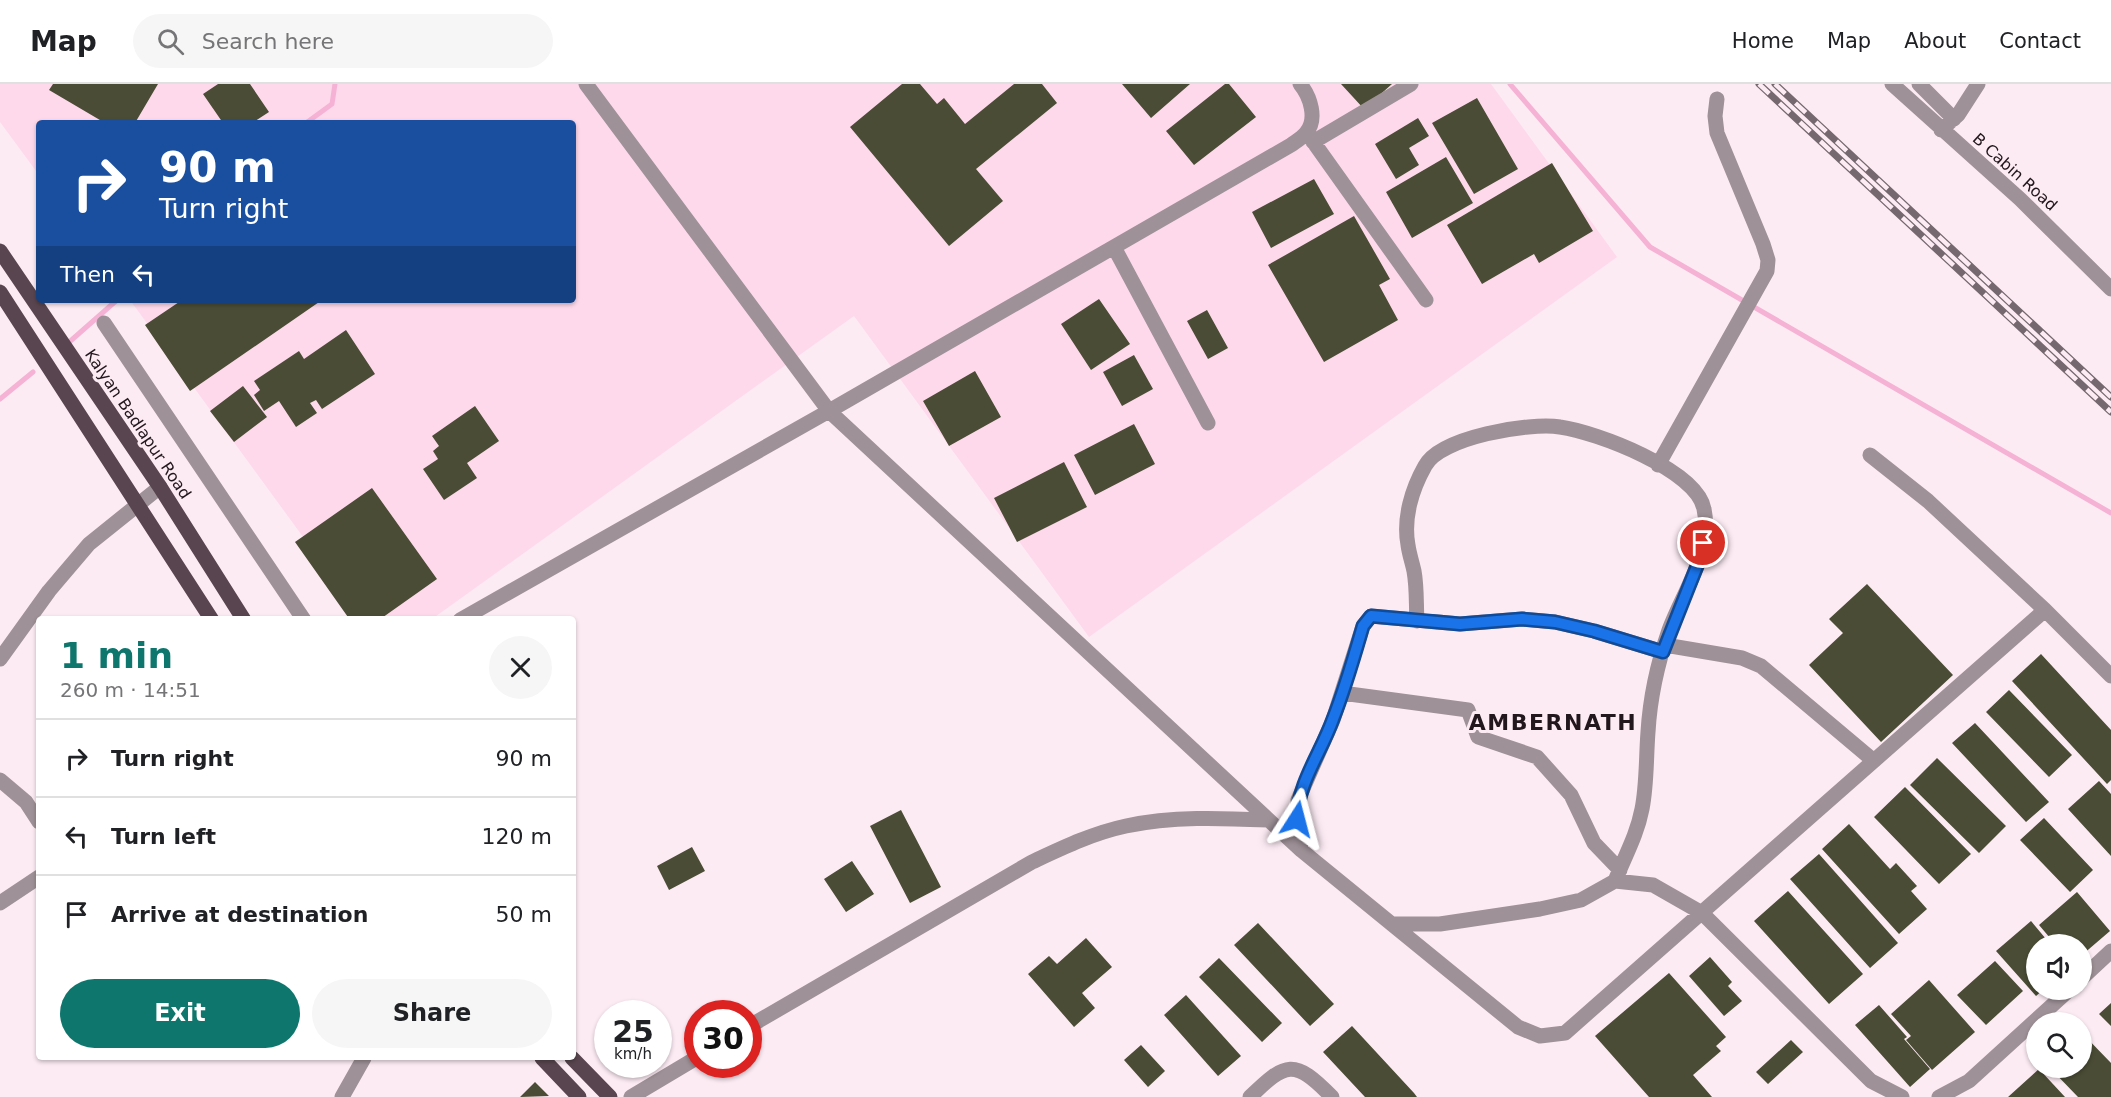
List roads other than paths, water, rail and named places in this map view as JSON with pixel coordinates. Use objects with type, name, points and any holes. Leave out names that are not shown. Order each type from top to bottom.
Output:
[{"type":"main road","name":"Kalyan Badlapur Road","points":[[0,250],[160,487],[241,616]]},
{"type":"main road","points":[[0,292],[56,375],[209,616]]},
{"type":"main road","points":[[56,375],[74,362]]},
{"type":"main road","points":[[544,1060],[579,1097]]},
{"type":"main road","points":[[574,1060],[610,1097]]},
{"type":"street","points":[[586,84],[829,411],[1301,850],[1518,1027],[1540,1036],[1564,1034],[2045,610]]},
{"type":"street","points":[[1300,84],[1311,102],[1310,138],[1426,300]]},
{"type":"street","points":[[467,616],[1115,249],[1291,145],[1310,138],[1411,84]]},
{"type":"street","name":"B Cabin Road","points":[[1892,84],[2020,199],[2111,289]]},
{"type":"street","points":[[1919,84],[1954,119]]},
{"type":"street","points":[[1941,130],[1966,105],[1978,84]]},
{"type":"street","points":[[1658,465],[1760,287],[1767,270],[1768,260],[1717,133],[1715,116],[1717,99]]},
{"type":"street","points":[[1115,249],[1208,423]]},
{"type":"street","points":[[104,323],[301,616]]},
{"type":"street","points":[[1393,924],[1440,924],[1540,909],[1581,900],[1618,875],[1637,834],[1643,806],[1648,729],[1664,649],[1701,556],[1705,530],[1704,509],[1699,495],[1686,481],[1603,437],[1559,426],[1531,427],[1491,433],[1444,448],[1426,463],[1413,491],[1407,521],[1407,543],[1414,572],[1417,621]]},
{"type":"street","points":[[1870,455],[1928,501],[2045,610],[2111,676]]},
{"type":"street","points":[[0,659],[49,591],[89,544],[160,487]]},
{"type":"street","points":[[1301,850],[1298,800],[1333,720],[1366,620],[1378,616],[1460,624],[1522,619],[1555,622],[1664,649],[1742,658],[1761,666],[1874,761]]},
{"type":"street","points":[[1342,693],[1468,711],[1478,737],[1537,757],[1571,795],[1593,843],[1618,875],[1653,885],[1702,913],[1871,1081],[1902,1097]]},
{"type":"street","points":[[0,780],[21,797],[36,818]]},
{"type":"street","points":[[762,1019],[1032,862],[1081,839],[1126,826],[1177,819],[1268,820]]},
{"type":"street","points":[[0,903],[36,879]]},
{"type":"street","points":[[2092,969],[2111,951]]},
{"type":"street","points":[[1939,1097],[1969,1081],[2058,1000]]},
{"type":"street","points":[[342,1097],[363,1060]]},
{"type":"street","points":[[631,1097],[684,1065]]},
{"type":"street","points":[[1250,1097],[1277,1071],[1291,1068],[1315,1080],[1332,1097]]},
{"type":"waterway","points":[[310,120],[332,104],[335,84]]},
{"type":"waterway","points":[[1510,84],[1650,247],[2111,513]]},
{"type":"waterway","points":[[67,344],[114,303]]},
{"type":"waterway","points":[[0,399],[33,372]]},
{"type":"railway","points":[[1759,84],[2111,412]]},
{"type":"railway","points":[[1775,84],[2111,397]]},
{"type":"district","name":"AMBERNATH","points":[[1553,722]]}]
